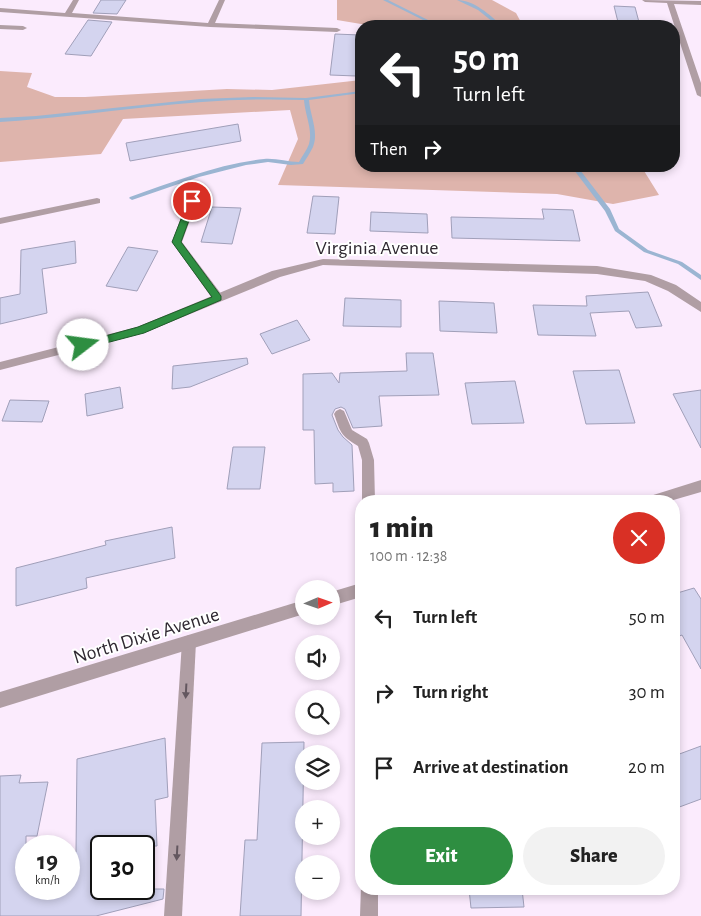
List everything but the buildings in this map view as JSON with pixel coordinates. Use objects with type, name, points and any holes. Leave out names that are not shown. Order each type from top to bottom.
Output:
[{"type":"street","points":[[67,14],[76,0]]},
{"type":"street","points":[[210,25],[222,0]]},
{"type":"street","points":[[645,0],[701,3]]},
{"type":"street","points":[[670,1],[676,20]]},
{"type":"street","points":[[0,10],[210,25],[338,30]]},
{"type":"street","points":[[0,26],[23,28]]},
{"type":"street","points":[[680,31],[701,95]]},
{"type":"street","points":[[0,221],[96,201]]},
{"type":"street","points":[[192,201],[177,242],[218,298]]},
{"type":"street","name":"Virginia Avenue","points":[[1,368],[140,330],[298,267],[323,262],[597,270],[647,278],[672,288],[695,302],[701,308]]},
{"type":"street","points":[[340,414],[347,434],[363,443],[368,460],[369,495]]},
{"type":"street","points":[[672,495],[701,486]]},
{"type":"street","points":[[340,596],[355,592]]},
{"type":"street","name":"North Dixie Avenue","points":[[0,700],[295,610]]},
{"type":"street","points":[[173,916],[189,642]]},
{"type":"street","points":[[369,895],[370,916]]},
{"type":"shaded area","points":[[337,0],[492,0],[516,13],[520,20],[355,20],[355,23],[337,20]]},
{"type":"shaded area","points":[[0,71],[32,73],[27,87],[55,97],[227,89],[272,90],[355,81],[355,172],[645,172],[659,195],[613,204],[557,194],[278,185],[298,139],[290,110],[123,119],[101,154],[0,162]]},
{"type":"waterway","points":[[385,0],[426,20]]},
{"type":"waterway","points":[[459,0],[479,9],[493,20]]},
{"type":"waterway","points":[[306,99],[355,93]]},
{"type":"waterway","points":[[0,120],[36,118],[200,100],[306,99]]},
{"type":"waterway","points":[[132,198],[230,167],[268,161],[301,163],[312,140],[312,128],[306,99]]},
{"type":"waterway","points":[[579,172],[608,210],[617,230],[646,251],[680,263],[701,278]]},
{"type":"route","points":[[83,345],[140,330],[218,298],[177,242],[192,201]]}]
